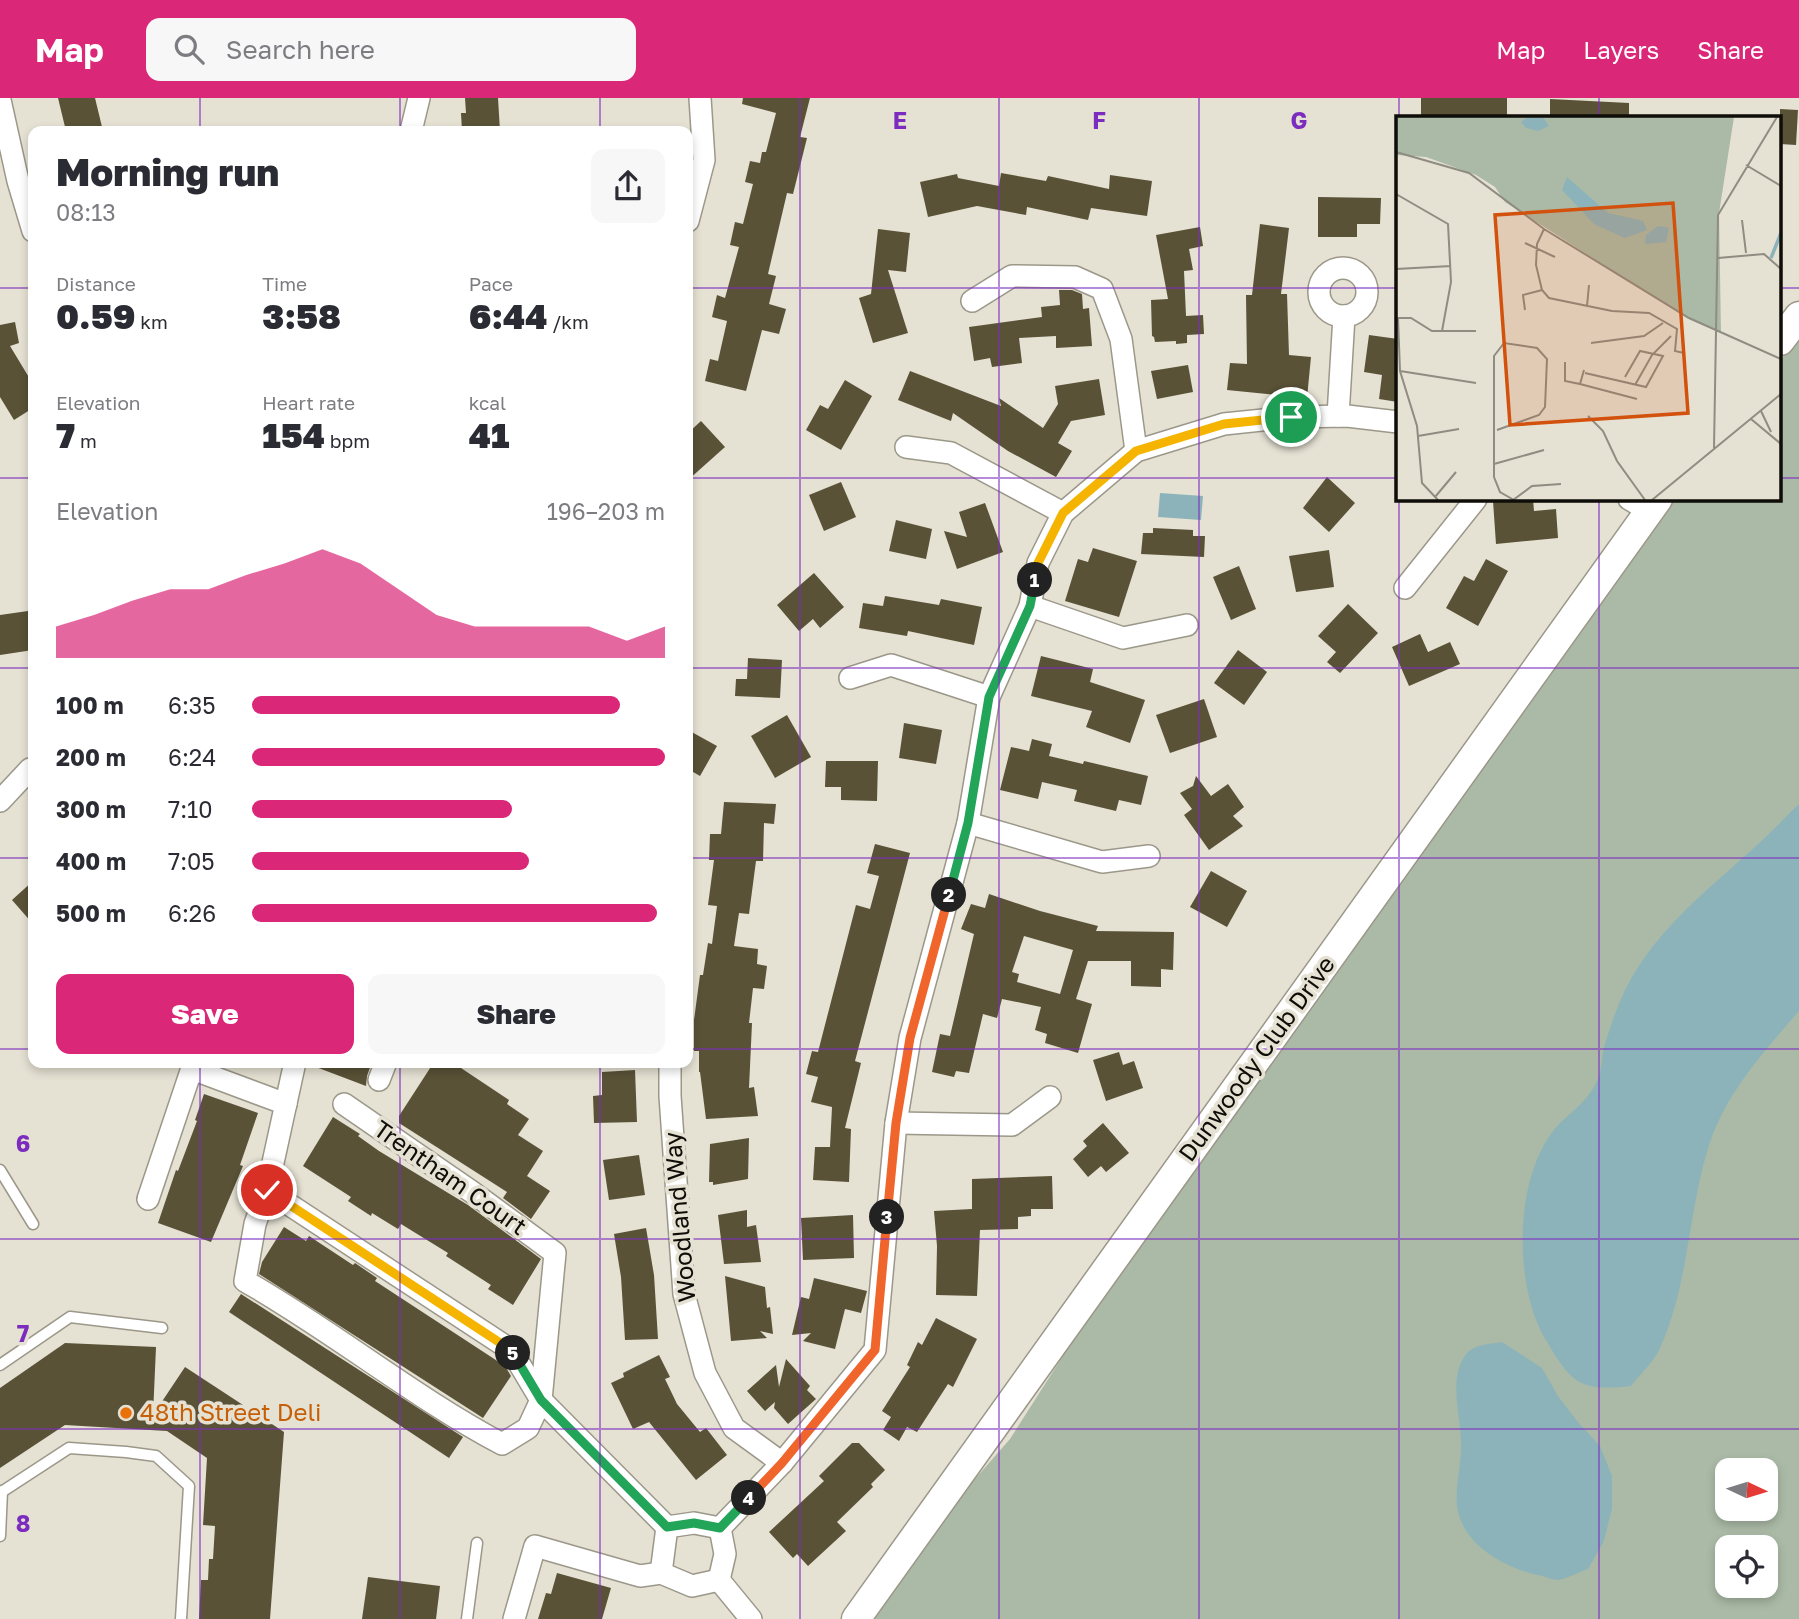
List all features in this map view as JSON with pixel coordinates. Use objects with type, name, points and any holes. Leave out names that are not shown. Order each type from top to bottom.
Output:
[{"type":"street","points":[[412,126],[419,98]]},
{"type":"street","points":[[693,202],[704,160],[700,98]]},
{"type":"street","points":[[0,100],[28,214]]},
{"type":"street","points":[[972,301],[1012,276],[1075,277],[1102,289],[1121,339],[1136,451]]},
{"type":"street","points":[[1338,416],[1344,316]]},
{"type":"street","points":[[1782,338],[1799,316]]},
{"type":"street","points":[[720,1528],[782,1463],[875,1350],[896,1123],[910,1038],[968,823],[989,697],[1030,606],[1038,563],[1063,513],[1136,451],[1224,424],[1291,417],[1338,416],[1396,422]]},
{"type":"street","points":[[906,447],[951,453],[1063,513]]},
{"type":"street","points":[[1405,588],[1474,500]]},
{"type":"street","name":"Dunwoody Club Drive","points":[[856,1619],[1645,503]]},
{"type":"street","points":[[1030,606],[1123,638],[1187,625]]},
{"type":"street","points":[[850,678],[891,665],[989,697]]},
{"type":"street","points":[[0,801],[28,771]]},
{"type":"street","points":[[968,823],[1102,862],[1149,856]]},
{"type":"street","points":[[148,1199],[192,1068]]},
{"type":"street","points":[[198,1068],[286,1104]]},
{"type":"street","points":[[294,1068],[267,1190],[255,1224],[245,1281],[282,1302],[457,1420],[502,1444],[528,1428],[541,1400]]},
{"type":"street","name":"Woodland Way","points":[[670,1068],[684,1294],[705,1373],[734,1428],[782,1463]]},
{"type":"street","points":[[896,1123],[1012,1125],[1050,1097]]},
{"type":"street","name":"Trentham Court","points":[[344,1104],[555,1253],[541,1400]]},
{"type":"street","points":[[267,1190],[511,1350],[541,1400],[667,1527]]},
{"type":"street","points":[[667,1527],[694,1523],[720,1528]]},
{"type":"street","points":[[661,1573],[667,1527]]},
{"type":"street","points":[[719,1580],[726,1554],[720,1528]]},
{"type":"street","points":[[514,1619],[535,1546],[640,1576],[661,1573],[692,1586],[719,1580]]},
{"type":"street","points":[[719,1580],[751,1619]]},
{"type":"lane","points":[[0,1170],[33,1224]]},
{"type":"lane","points":[[0,1365],[70,1317],[162,1328]]},
{"type":"lane","points":[[0,1536],[1,1492],[69,1448],[156,1457],[189,1486],[181,1619]]},
{"type":"lane","points":[[467,1619],[477,1544]]},
{"type":"green space","points":[[1799,334],[1799,1619],[852,1619],[1010,1439],[1205,1133],[1661,500],[1782,500],[1782,358]]},
{"type":"water","points":[[1160,493],[1203,496],[1201,520],[1158,517]]},
{"type":"water","points":[[1799,804],[1799,1011],[1733,1094],[1714,1132],[1701,1176],[1676,1301],[1657,1353],[1631,1386],[1587,1385],[1569,1374],[1553,1352],[1534,1315],[1527,1289],[1523,1232],[1525,1203],[1531,1176],[1541,1151],[1554,1130],[1581,1103],[1596,1083],[1611,1025],[1626,988],[1639,966],[1685,910]]},
{"type":"water","points":[[1502,1342],[1542,1368],[1558,1396],[1600,1446],[1612,1476],[1612,1509],[1604,1541],[1588,1569],[1558,1580],[1515,1568],[1488,1553],[1467,1533],[1457,1506],[1461,1450],[1456,1396],[1458,1373],[1470,1350]]},
{"type":"building","points":[[58,98],[95,98],[102,126],[65,126]]},
{"type":"building","points":[[465,98],[498,98],[500,126],[462,126],[461,113],[466,113]]},
{"type":"building","points":[[743,98],[810,98],[800,137],[807,138],[793,194],[787,193],[768,274],[776,276],[769,304],[786,309],[779,334],[762,330],[746,391],[705,381],[710,359],[718,361],[727,321],[712,317],[717,295],[725,298],[739,247],[730,245],[735,222],[743,224],[753,184],[745,182],[750,161],[760,163],[762,152],[766,152],[776,113],[742,104]]},
{"type":"building","points":[[1421,98],[1507,98],[1507,116],[1421,116]]},
{"type":"building","points":[[1550,99],[1629,103],[1629,116],[1550,116]]},
{"type":"building","points":[[1780,109],[1798,110],[1796,145],[1782,144]]},
{"type":"building","points":[[1001,173],[1046,181],[1048,176],[1109,189],[1110,175],[1152,181],[1147,216],[1091,208],[1088,220],[1027,207],[1026,215],[977,206],[928,217],[920,182],[957,174],[958,178],[999,186]]},
{"type":"building","points":[[1318,197],[1381,198],[1380,224],[1357,224],[1357,237],[1318,237]]},
{"type":"building","points":[[1260,224],[1289,228],[1281,294],[1287,294],[1289,355],[1311,357],[1307,398],[1227,390],[1230,363],[1247,364],[1246,295],[1252,295]]},
{"type":"building","points":[[1200,227],[1203,246],[1189,249],[1193,270],[1184,271],[1186,316],[1203,315],[1204,334],[1187,335],[1187,343],[1155,342],[1152,336],[1151,300],[1168,299],[1156,235]]},
{"type":"building","points":[[878,229],[910,233],[906,272],[888,270],[908,333],[873,343],[859,298],[871,294]]},
{"type":"building","points":[[1059,290],[1072,290],[1082,294],[1083,309],[1089,308],[1092,346],[1056,348],[1056,336],[1019,338],[1022,363],[992,367],[990,358],[974,361],[969,327],[1042,317],[1041,307],[1060,305]]},
{"type":"building","points":[[15,322],[19,343],[10,346],[28,376],[28,411],[14,420],[0,397],[0,325]]},
{"type":"building","points":[[1369,335],[1396,339],[1396,402],[1379,399],[1382,375],[1364,372]]},
{"type":"building","points":[[1188,365],[1193,392],[1157,399],[1151,371]]},
{"type":"building","points":[[910,371],[1001,406],[999,398],[1043,428],[1058,404],[1055,386],[1099,379],[1105,415],[1071,421],[1058,443],[1072,451],[1056,477],[1008,451],[953,413],[951,421],[898,400]]},
{"type":"building","points":[[845,380],[872,396],[841,450],[806,430],[820,405],[828,409]]},
{"type":"building","points":[[701,421],[725,447],[693,476],[693,428]]},
{"type":"building","points":[[1327,477],[1355,503],[1329,532],[1303,508]]},
{"type":"building","points":[[841,482],[856,517],[824,531],[809,495]]},
{"type":"building","points":[[1533,500],[1534,511],[1556,509],[1558,538],[1496,544],[1493,501]]},
{"type":"building","points":[[985,503],[1003,552],[957,569],[944,531],[967,537],[959,512]]},
{"type":"building","points":[[896,520],[932,529],[926,559],[889,551]]},
{"type":"building","points":[[1153,528],[1193,530],[1193,536],[1205,536],[1204,557],[1141,554],[1143,533],[1153,533]]},
{"type":"building","points":[[1093,548],[1137,561],[1119,617],[1065,601],[1078,559],[1088,562]]},
{"type":"building","points":[[1329,550],[1334,587],[1296,592],[1289,556]]},
{"type":"building","points":[[1486,559],[1508,571],[1478,626],[1446,608],[1464,576],[1474,581]]},
{"type":"building","points":[[1239,566],[1256,609],[1231,620],[1213,577]]},
{"type":"building","points":[[814,573],[844,607],[820,628],[813,619],[799,631],[777,605]]},
{"type":"building","points":[[885,596],[939,605],[941,599],[982,607],[974,645],[908,631],[907,636],[859,628],[863,603],[883,606]]},
{"type":"building","points":[[1348,604],[1378,633],[1340,673],[1327,662],[1336,652],[1318,636]]},
{"type":"building","points":[[28,611],[28,651],[0,655],[0,615]]},
{"type":"building","points":[[1420,634],[1428,652],[1450,642],[1460,664],[1409,686],[1392,647]]},
{"type":"building","points":[[1238,650],[1267,672],[1244,705],[1214,683]]},
{"type":"building","points":[[1041,656],[1093,669],[1090,682],[1145,700],[1130,743],[1086,727],[1092,711],[1031,696]]},
{"type":"building","points":[[748,658],[782,660],[780,698],[735,696],[736,679],[747,679]]},
{"type":"building","points":[[1204,699],[1217,737],[1170,753],[1156,715]]},
{"type":"building","points":[[787,715],[811,757],[775,778],[751,736]]},
{"type":"building","points":[[904,723],[942,730],[936,764],[899,758]]},
{"type":"building","points":[[693,733],[717,746],[700,776],[693,772]]},
{"type":"building","points":[[1032,739],[1052,744],[1049,756],[1148,776],[1141,805],[1119,800],[1116,811],[1074,801],[1077,790],[1042,782],[1038,799],[1000,790],[1011,747],[1029,751]]},
{"type":"building","points":[[826,761],[878,761],[877,801],[841,800],[841,787],[825,787]]},
{"type":"building","points":[[1196,776],[1211,796],[1228,784],[1244,807],[1233,816],[1243,826],[1209,850],[1184,815],[1192,809],[1180,793],[1193,786]]},
{"type":"building","points":[[724,802],[776,804],[774,824],[764,823],[763,861],[756,861],[749,914],[739,913],[734,946],[758,949],[757,964],[767,966],[764,989],[753,988],[749,1023],[752,1023],[749,1088],[754,1087],[758,1116],[706,1119],[699,1072],[699,1051],[694,1051],[694,1020],[700,975],[703,975],[708,943],[712,944],[717,906],[708,905],[714,860],[709,860],[710,834],[721,834]]},
{"type":"building","points":[[875,844],[910,853],[855,1061],[861,1063],[845,1128],[851,1129],[849,1182],[813,1180],[815,1147],[830,1147],[832,1107],[811,1102],[818,1077],[806,1074],[812,1051],[818,1052],[856,905],[870,909],[879,876],[867,873]]},
{"type":"building","points":[[1211,871],[1247,891],[1227,927],[1190,907]]},
{"type":"building","points":[[28,886],[28,918],[12,900]]},
{"type":"building","points":[[989,894],[1098,926],[1096,931],[1174,932],[1173,970],[1161,969],[1161,987],[1131,986],[1131,961],[1088,961],[1076,999],[1092,1004],[1078,1053],[1045,1043],[1047,1034],[1035,1030],[1041,1007],[1002,999],[997,1018],[983,1014],[969,1073],[956,1071],[954,1077],[932,1072],[940,1034],[950,1036],[974,934],[961,929],[971,904],[985,908]],"holes":[[[1024,936],[1073,950],[1060,994],[1017,982],[1019,974],[1012,972]]]},
{"type":"building","points":[[1119,1052],[1123,1065],[1134,1061],[1143,1088],[1106,1101],[1093,1060]]},
{"type":"building","points":[[319,1068],[370,1068],[366,1086]]},
{"type":"building","points":[[430,1068],[461,1068],[509,1100],[507,1104],[529,1119],[518,1135],[543,1151],[527,1176],[550,1191],[531,1219],[503,1198],[507,1192],[399,1123],[399,1116]]},
{"type":"building","points":[[635,1070],[637,1122],[594,1123],[593,1096],[602,1095],[602,1072]]},
{"type":"building","points":[[204,1094],[258,1113],[240,1165],[243,1166],[211,1242],[158,1223],[176,1170],[178,1171],[197,1121],[195,1120]]},
{"type":"building","points":[[333,1117],[360,1134],[358,1136],[379,1151],[468,1205],[541,1259],[513,1305],[488,1289],[491,1285],[446,1256],[448,1253],[401,1224],[398,1229],[372,1213],[371,1216],[348,1201],[351,1197],[303,1166]]},
{"type":"building","points":[[1103,1123],[1129,1153],[1106,1172],[1101,1166],[1088,1177],[1073,1159],[1087,1146],[1083,1141]]},
{"type":"building","points":[[749,1138],[748,1179],[713,1185],[713,1182],[709,1182],[710,1144]]},
{"type":"building","points":[[639,1155],[645,1195],[609,1200],[603,1160]]},
{"type":"building","points":[[1052,1176],[1053,1209],[1031,1209],[1031,1216],[1018,1217],[1018,1229],[980,1230],[977,1296],[936,1295],[937,1246],[934,1211],[972,1209],[972,1179]]},
{"type":"building","points":[[747,1210],[747,1227],[756,1225],[761,1262],[724,1264],[718,1215]]},
{"type":"building","points":[[853,1215],[854,1258],[803,1260],[801,1218]]},
{"type":"building","points":[[284,1227],[306,1241],[309,1236],[353,1265],[355,1263],[377,1278],[375,1281],[505,1366],[511,1376],[483,1418],[259,1274],[262,1262]]},
{"type":"building","points":[[646,1228],[654,1275],[658,1339],[625,1340],[621,1277],[614,1234]]},
{"type":"building","points":[[725,1276],[765,1287],[773,1334],[760,1331],[767,1338],[731,1341]]},
{"type":"building","points":[[814,1278],[867,1291],[861,1313],[845,1309],[835,1349],[803,1341],[811,1333],[792,1335],[801,1297],[809,1299]]},
{"type":"building","points":[[241,1294],[463,1437],[449,1458],[229,1312]]},
{"type":"building","points":[[936,1318],[977,1339],[953,1387],[948,1384],[917,1432],[907,1427],[899,1441],[883,1430],[891,1417],[882,1411],[910,1367],[907,1365],[918,1342],[922,1345]]},
{"type":"building","points":[[65,1343],[156,1347],[153,1415],[185,1367],[284,1432],[270,1619],[199,1619],[201,1580],[208,1580],[209,1559],[213,1559],[215,1526],[203,1525],[207,1458],[167,1431],[65,1425],[0,1468],[0,1388]]},
{"type":"building","points":[[659,1355],[670,1377],[665,1379],[677,1404],[700,1432],[706,1428],[727,1455],[696,1480],[649,1422],[633,1429],[611,1383],[624,1377],[623,1373]]},
{"type":"building","points":[[786,1359],[810,1386],[807,1390],[816,1399],[788,1424],[774,1408],[775,1402],[765,1411],[747,1391],[776,1365],[779,1387]]},
{"type":"building","points":[[852,1443],[859,1443],[885,1470],[871,1484],[873,1487],[837,1522],[846,1531],[808,1566],[797,1554],[793,1558],[769,1532],[824,1481],[819,1476]]},
{"type":"building","points":[[557,1573],[611,1588],[602,1619],[538,1619],[546,1593],[551,1594]]},
{"type":"building","points":[[368,1577],[440,1586],[436,1619],[362,1619]]},
{"type":"place","name":"48th Street Deli","points":[[126,1413]]},
{"type":"route","points":[[267,1190],[511,1350],[541,1400],[667,1527],[694,1523],[720,1528],[782,1463],[875,1350],[896,1123],[910,1038],[968,823],[989,697],[1030,606],[1038,563],[1063,513],[1136,451],[1224,424],[1291,417]]}]
